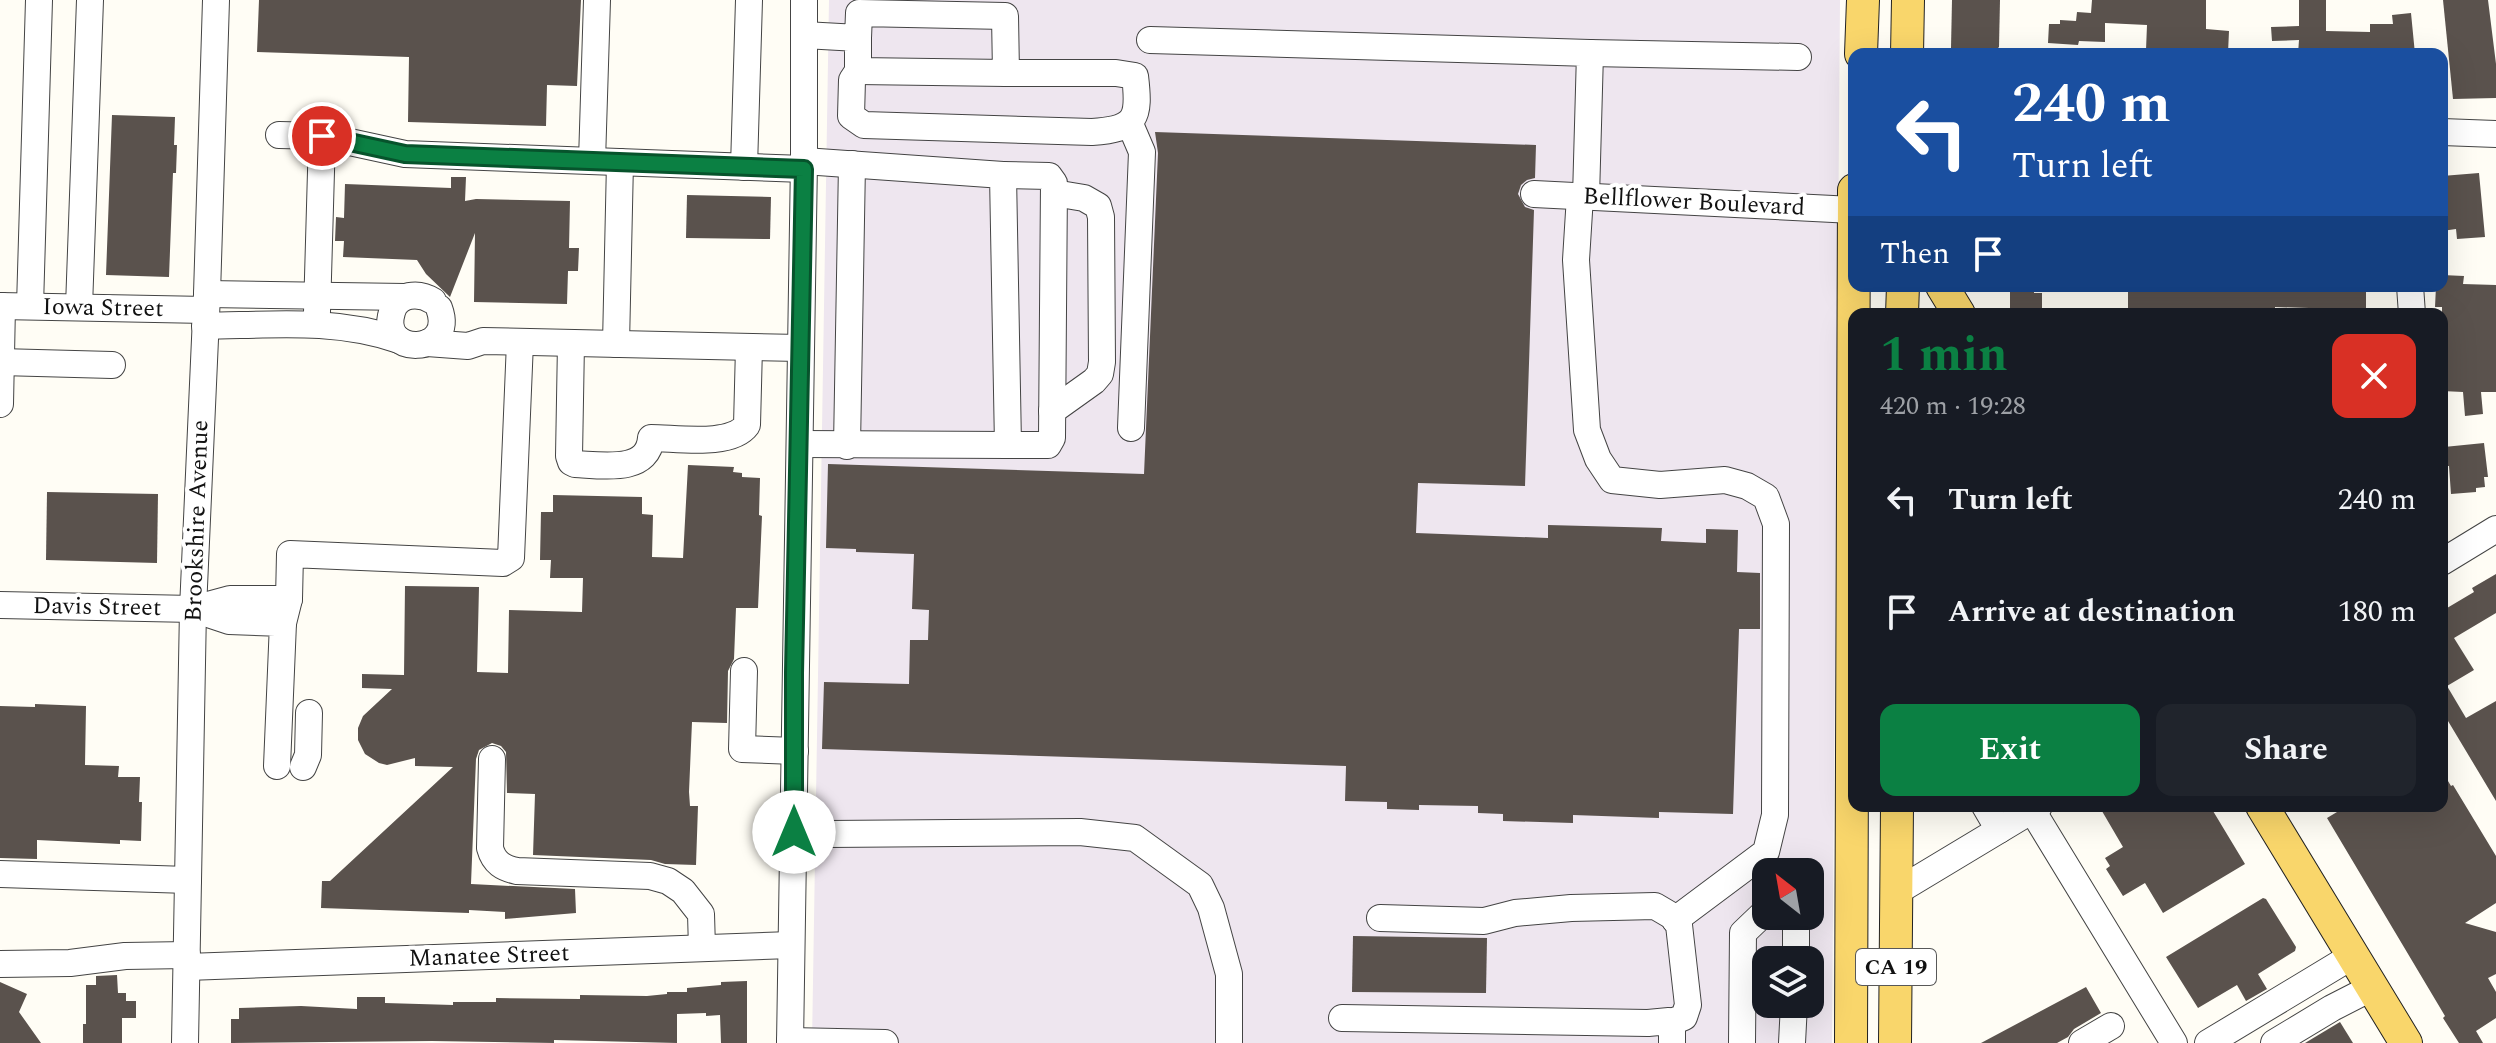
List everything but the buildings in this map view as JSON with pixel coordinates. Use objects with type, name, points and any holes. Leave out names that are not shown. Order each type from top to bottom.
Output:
[{"type":"main road","points":[[1861,48],[1863,0]]},
{"type":"main road","points":[[1907,48],[1908,0]]},
{"type":"main road","name":"CA 19","points":[[1851,1043],[1852,812]]},
{"type":"main road","points":[[1896,892],[1897,812]]},
{"type":"main road","points":[[2266,812],[2406,1043]]},
{"type":"main road","name":"CA 19","points":[[1895,1043],[1896,892]]},
{"type":"street","points":[[30,306],[39,0]]},
{"type":"street","points":[[79,307],[90,0]]},
{"type":"street","name":"Brookshire Avenue","points":[[185,1043],[193,609],[216,0]]},
{"type":"street","points":[[592,161],[597,0]]},
{"type":"street","points":[[744,167],[749,0]]},
{"type":"street","points":[[804,0],[790,1042],[885,1042]]},
{"type":"street","points":[[858,71],[1006,73],[1116,73],[1135,76],[1137,113],[1130,124],[1092,132],[864,125],[851,116],[852,80],[858,71],[859,13],[1005,16],[1006,73]]},
{"type":"street","points":[[804,35],[858,38]]},
{"type":"street","points":[[1150,40],[1798,57]]},
{"type":"street","points":[[1590,53],[1583,196],[1576,260],[1587,430],[1598,459],[1612,480],[1660,485],[1725,480],[1747,486],[1766,497],[1776,524],[1775,815],[1766,852],[1675,920]]},
{"type":"street","points":[[1130,124],[1142,152],[1131,428]]},
{"type":"street","points":[[2448,132],[2496,134]]},
{"type":"street","points":[[279,135],[322,136],[405,154],[744,167],[852,164],[1049,176],[1054,183],[1054,193],[1052,438],[1048,445],[800,444]]},
{"type":"street","points":[[317,324],[322,136]]},
{"type":"street","points":[[616,344],[620,162]]},
{"type":"street","points":[[847,446],[852,164]]},
{"type":"street","points":[[1003,175],[1008,445]]},
{"type":"street","points":[[1052,411],[1094,381],[1100,374],[1102,362],[1101,217],[1098,206],[1084,198],[1054,193]]},
{"type":"street","name":"Bellflower Boulevard","points":[[1534,194],[1848,210]]},
{"type":"street","points":[[206,310],[318,295],[420,295],[435,318],[447,328],[483,341],[800,348]]},
{"type":"street","points":[[399,340],[391,328],[391,313],[405,297]]},
{"type":"street","points":[[0,404],[1,306]]},
{"type":"street","name":"Iowa Street","points":[[1,306],[206,310]]},
{"type":"street","points":[[206,310],[361,328],[413,346],[435,318]]},
{"type":"street","points":[[309,713],[308,755],[290,766],[286,611],[290,554],[503,563],[512,555],[520,342]]},
{"type":"street","points":[[571,343],[569,456],[575,464],[612,466],[642,458],[651,438],[729,438],[741,432],[747,425],[749,347]]},
{"type":"street","points":[[0,362],[112,365]]},
{"type":"street","points":[[2448,558],[2496,529]]},
{"type":"street","name":"Davis Street","points":[[0,605],[193,609],[229,621],[286,611]]},
{"type":"street","points":[[744,671],[742,749],[795,751]]},
{"type":"street","points":[[492,759],[490,848],[497,863],[517,871],[650,876],[668,881],[683,891],[701,914],[702,948]]},
{"type":"street","points":[[1988,812],[1999,830]]},
{"type":"street","points":[[1896,892],[2028,812]]},
{"type":"street","points":[[2037,812],[2174,1043]]},
{"type":"street","points":[[794,832],[1080,832],[1135,838],[1200,885],[1206,897],[1229,974],[1229,1043]]},
{"type":"street","points":[[0,874],[188,880]]},
{"type":"street","points":[[1342,1018],[1672,1033],[1684,1017],[1688,1005],[1679,925],[1672,916],[1655,906],[1571,908],[1515,913],[1484,921],[1380,918]]},
{"type":"street","points":[[1742,1043],[1743,933],[1752,924]]},
{"type":"street","name":"Manatee Street","points":[[0,964],[70,963],[125,956],[187,961],[791,945]]},
{"type":"street","points":[[2208,1043],[2354,955]]},
{"type":"street","points":[[2274,1043],[2373,987]]},
{"type":"street","points":[[1792,1043],[1793,1018]]},
{"type":"street","points":[[2082,1043],[2111,1026]]},
{"type":"shaded area","points":[[829,0],[1840,0],[1832,1043],[812,1043]]},
{"type":"route","points":[[322,136],[405,154],[804,169],[794,832]]}]
